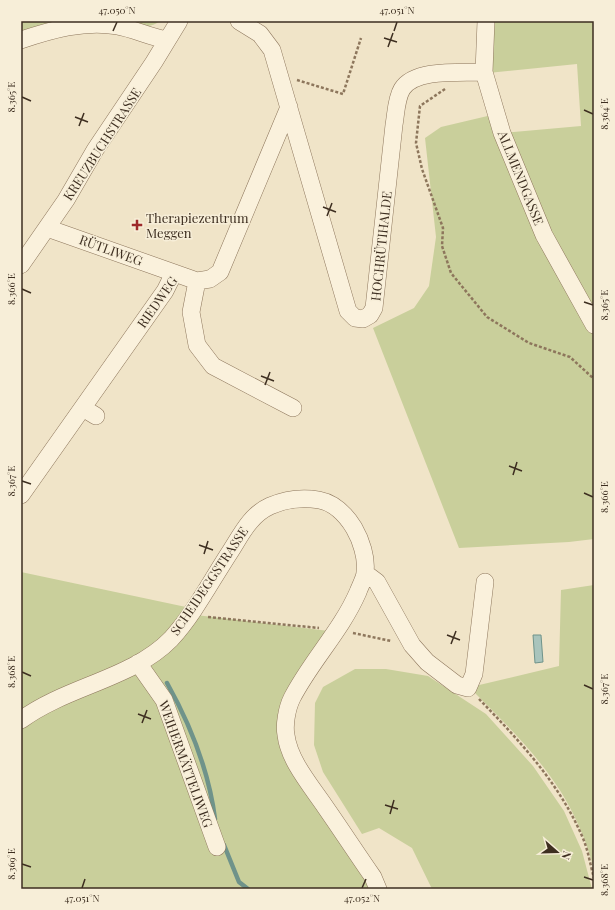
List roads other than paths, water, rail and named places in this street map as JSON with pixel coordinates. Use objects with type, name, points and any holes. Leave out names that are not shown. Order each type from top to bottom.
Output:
[{"type":"street","name":"KREUZBUCHSTRASSE","points":[[21,265],[47,228],[94,150],[154,62],[179,21]]},
{"type":"street","name":"HOCHRÜTIHALDE","points":[[239,21],[260,34],[272,50],[348,311],[355,318],[363,319],[370,315],[374,308],[394,125],[402,89],[411,80],[426,74],[484,72]]},
{"type":"street","name":"ALLMENDGASSE","points":[[486,21],[484,72],[502,133],[539,222],[594,325]]},
{"type":"street","points":[[21,40],[40,33],[88,23],[117,26],[150,37],[167,40]]},
{"type":"street","name":"RIEDWEG","points":[[21,496],[90,412],[165,291],[174,273],[197,281],[210,279],[220,272],[289,107]]},
{"type":"street","name":"RÜTLIWEG","points":[[47,228],[174,273]]},
{"type":"street","points":[[197,281],[192,312],[197,345],[213,366],[293,408]]},
{"type":"street","name":"SCHEIDEGGSTRASSE","points":[[21,720],[38,707],[58,697],[138,664],[156,653],[173,637],[190,614],[248,524],[261,511],[280,502],[311,499],[325,502],[340,510],[349,520],[360,537],[365,572],[354,601],[337,630],[291,700],[287,716],[286,736],[296,764],[373,878],[378,889]]},
{"type":"street","points":[[365,572],[377,582],[412,645],[427,662],[457,685],[468,688],[474,674],[485,582]]},
{"type":"street","name":"WEIHERMÄTTELIWEG","points":[[138,664],[164,700],[217,847]]},
{"type":"water","points":[[533,635],[541,635],[543,662],[535,663]]},
{"type":"waterway","points":[[167,683],[191,732],[208,784],[215,819]]},
{"type":"waterway","points":[[224,845],[239,882],[248,889]]},
{"type":"place","name":"Therapiezentrum Meggen","points":[[137,225]]}]
